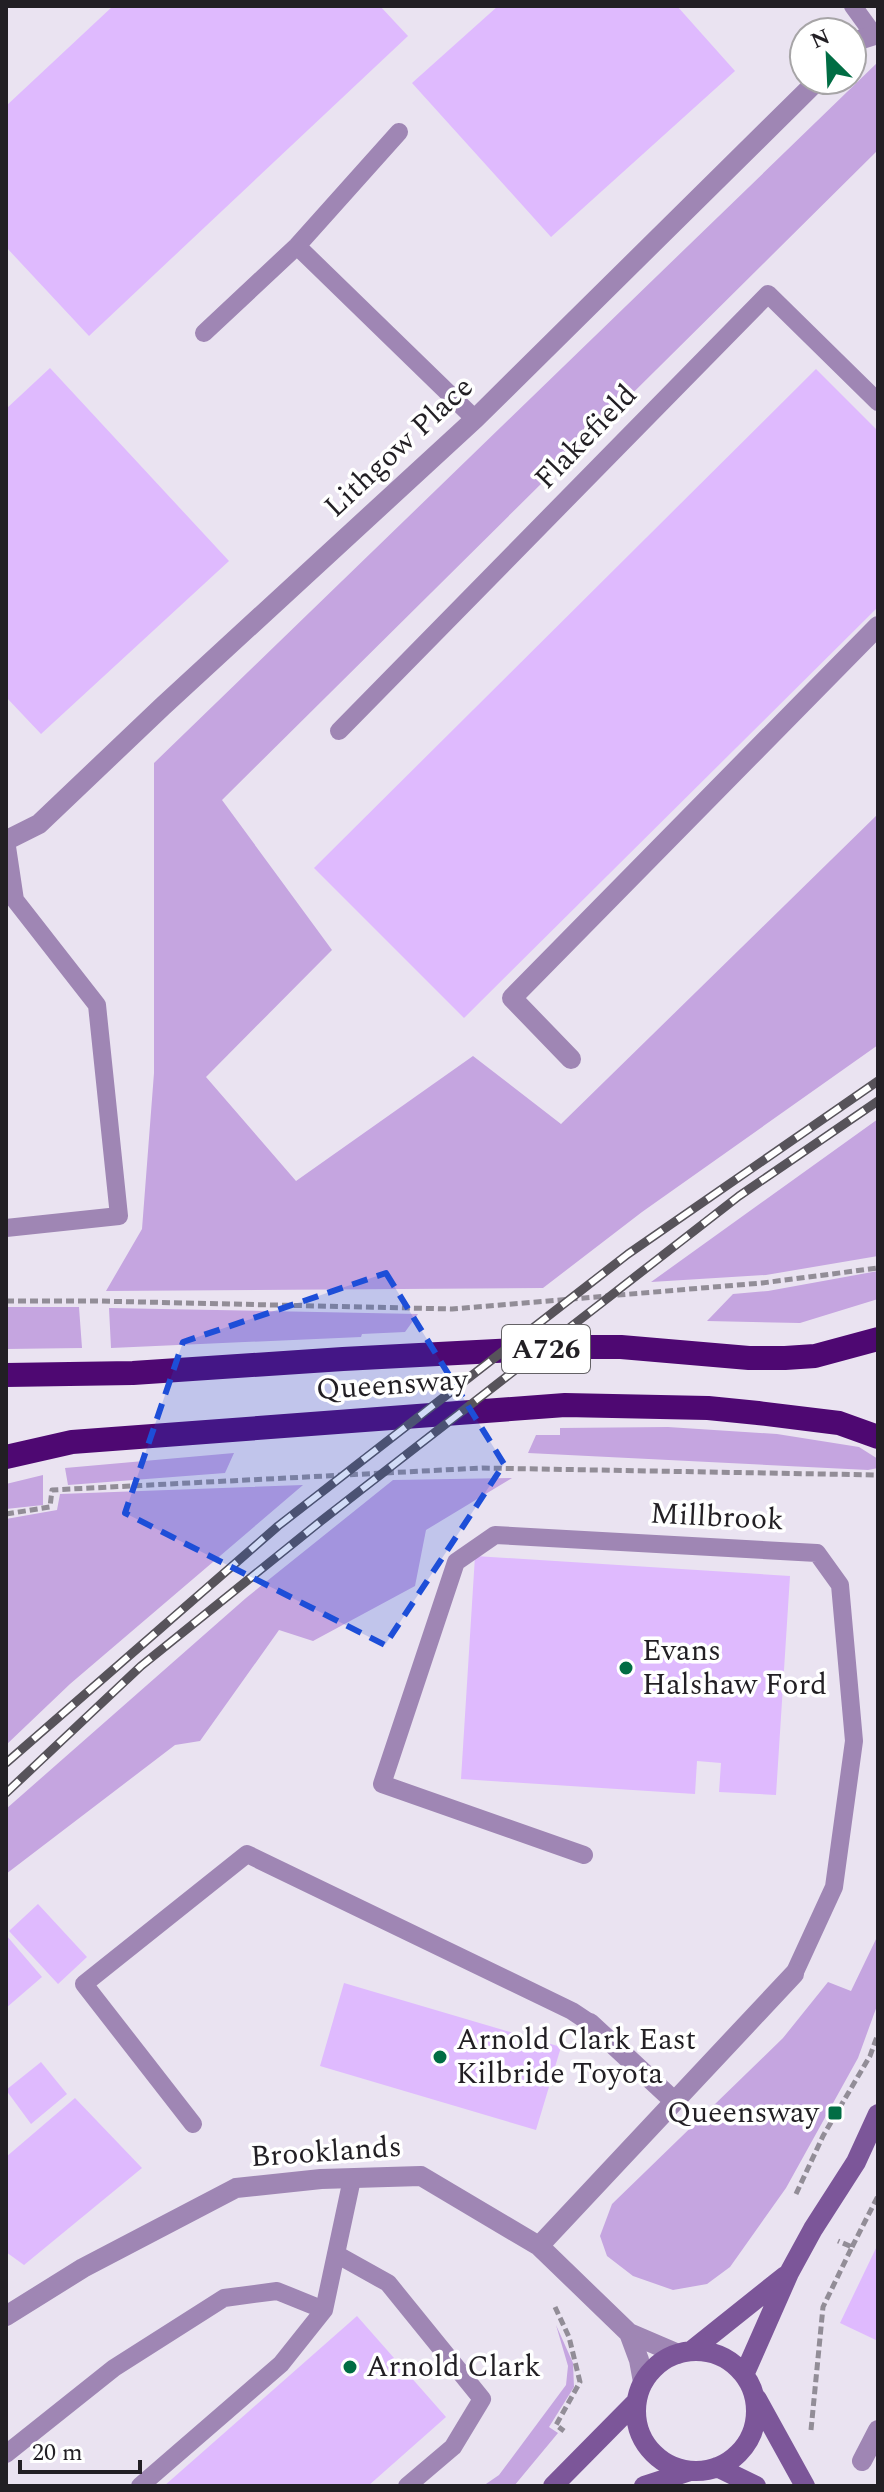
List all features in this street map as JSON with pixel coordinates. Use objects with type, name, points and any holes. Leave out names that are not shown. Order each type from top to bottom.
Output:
[{"type":"highway","name":"Queensway","points":[[6,1375],[133,1373],[572,1347],[687,1351],[749,1358],[815,1356],[878,1339]]},
{"type":"highway","name":"Queensway","points":[[6,1457],[72,1442],[565,1405],[733,1410],[839,1423],[878,1437]]},
{"type":"main road","points":[[644,2486],[690,2471],[717,2467],[743,2449],[752,2432],[756,2412],[748,2384],[789,2273],[856,2162],[878,2114]]},
{"type":"main road","points":[[553,2486],[640,2392],[655,2367],[684,2353],[789,2273]]},
{"type":"main road","points":[[684,2353],[711,2353],[729,2361],[748,2384],[805,2486]]},
{"type":"main road","points":[[640,2392],[636,2421],[642,2439],[655,2455],[671,2466],[690,2471]]},
{"type":"main road","points":[[717,2467],[756,2486]]},
{"type":"street","name":"Lithgow Place","points":[[6,840],[39,824],[475,419],[802,96]]},
{"type":"street","points":[[571,1059],[512,998],[878,626]]},
{"type":"street","name":"Millbrook","points":[[539,2246],[794,1974]]},
{"type":"street","points":[[590,2023],[674,2101]]},
{"type":"street","name":"Brooklands","points":[[6,2316],[83,2268],[236,2188],[421,2176],[539,2246],[576,2280],[629,2333],[639,2360],[640,2392]]},
{"type":"street","name":"Brooklands","points":[[629,2333],[684,2353]]},
{"type":"street","points":[[862,2461],[878,2430]]},
{"type":"lane","points":[[853,6],[876,35]]},
{"type":"lane","points":[[204,333],[297,246],[399,132]]},
{"type":"lane","points":[[297,246],[475,419]]},
{"type":"lane","name":"Flakefield","points":[[339,731],[768,294],[878,402]]},
{"type":"lane","points":[[6,840],[15,900],[97,1005],[119,1216],[6,1228]]},
{"type":"lane","name":"Millbrook","points":[[584,1855],[382,1784],[456,1562],[495,1535],[817,1553],[840,1585],[854,1741],[834,1887],[794,1974]]},
{"type":"lane","points":[[193,2124],[84,1984],[247,1854],[572,2011],[590,2023]]},
{"type":"lane","points":[[140,2486],[281,2364],[324,2310],[352,2179]]},
{"type":"lane","points":[[336,2254],[388,2283],[482,2399],[453,2447],[407,2486]]},
{"type":"lane","points":[[6,2454],[114,2368],[224,2298],[277,2291],[324,2310]]},
{"type":"path","points":[[6,1301],[452,1309],[762,1283],[878,1268]]},
{"type":"path","points":[[6,1514],[50,1507],[52,1490],[482,1468],[878,1475]]},
{"type":"path","points":[[852,2247],[813,2229],[788,2211],[823,2136],[870,2056],[878,2034]]},
{"type":"path","points":[[810,2434],[823,2307],[878,2196]]},
{"type":"path","points":[[576,2280],[553,2303],[569,2337],[580,2382],[556,2425],[589,2450]]},
{"type":"highlighted area","points":[[386,1273],[504,1464],[385,1645],[125,1513],[183,1342]]},
{"type":"shaded area","points":[[878,62],[878,150],[222,800],[332,950],[206,1077],[296,1181],[473,1056],[561,1124],[878,814],[878,1045],[642,1212],[543,1288],[106,1291],[142,1229],[154,1073],[154,763],[843,96],[868,96],[868,72]]},
{"type":"shaded area","points":[[878,1119],[878,1256],[766,1275],[651,1282]]},
{"type":"shaded area","points":[[878,1271],[878,1299],[800,1323],[707,1321],[733,1294],[768,1291]]},
{"type":"shaded area","points":[[6,1307],[79,1307],[82,1348],[6,1349]]},
{"type":"shaded area","points":[[109,1308],[418,1314],[405,1332],[362,1334],[361,1337],[111,1348]]},
{"type":"shaded area","points":[[668,1427],[777,1434],[859,1447],[878,1459],[878,1468],[868,1470],[528,1453],[536,1435],[560,1435],[560,1428]]},
{"type":"shaded area","points":[[234,1453],[225,1473],[68,1485],[65,1468]]},
{"type":"shaded area","points":[[43,1475],[43,1505],[6,1509],[6,1484]]},
{"type":"shaded area","points":[[512,1478],[426,1530],[415,1586],[313,1641],[279,1630],[200,1741],[175,1745],[6,1874],[6,1809],[246,1598],[393,1480]]},
{"type":"shaded area","points":[[303,1485],[70,1684],[6,1745],[6,1519],[57,1510],[60,1494]]},
{"type":"shaded area","points":[[878,1935],[878,2003],[858,2058],[786,2188],[730,2267],[707,2284],[673,2290],[633,2276],[607,2256],[600,2236],[612,2204],[783,2038],[828,1982],[851,1991]]},
{"type":"shaded area","points":[[556,2325],[573,2363],[574,2387],[549,2427],[558,2433],[514,2486],[483,2486],[499,2475],[566,2385],[568,2366]]},
{"type":"building","points":[[113,6],[380,6],[408,36],[89,336],[6,247],[6,106]]},
{"type":"building","points":[[498,6],[677,6],[735,71],[551,237],[412,83]]},
{"type":"building","points":[[50,368],[229,561],[41,734],[6,697],[6,409]]},
{"type":"building","points":[[816,369],[878,431],[878,607],[464,1018],[314,868]]},
{"type":"building","name":"Evans Halshaw Ford","points":[[475,1556],[790,1576],[776,1795],[719,1792],[721,1763],[697,1761],[695,1794],[461,1779]]},
{"type":"building","points":[[38,1904],[87,1957],[58,1984],[9,1931]]},
{"type":"building","points":[[6,1935],[42,1977],[6,2008]]},
{"type":"building","name":"Arnold Clark East Kilbride Toyota","points":[[344,1983],[561,2047],[536,2130],[320,2066]]},
{"type":"building","points":[[41,2062],[67,2094],[31,2124],[6,2090]]},
{"type":"building","points":[[75,2098],[142,2168],[24,2265],[6,2252],[6,2157]]},
{"type":"building","points":[[878,2244],[878,2341],[840,2323]]},
{"type":"building","name":"Arnold Clark","points":[[357,2316],[446,2417],[368,2486],[164,2486]]},
{"type":"railway","points":[[6,1763],[278,1526],[628,1254],[878,1081]]},
{"type":"railway","points":[[6,1793],[141,1666],[321,1521],[739,1196],[878,1101]]},
{"type":"place","name":"Evans Halshaw Ford","points":[[626,1668]]},
{"type":"place","name":"Arnold Clark East Kilbride Toyota","points":[[440,2057]]},
{"type":"place","name":"Queensway","points":[[835,2113]]},
{"type":"place","name":"Arnold Clark","points":[[350,2367]]}]
